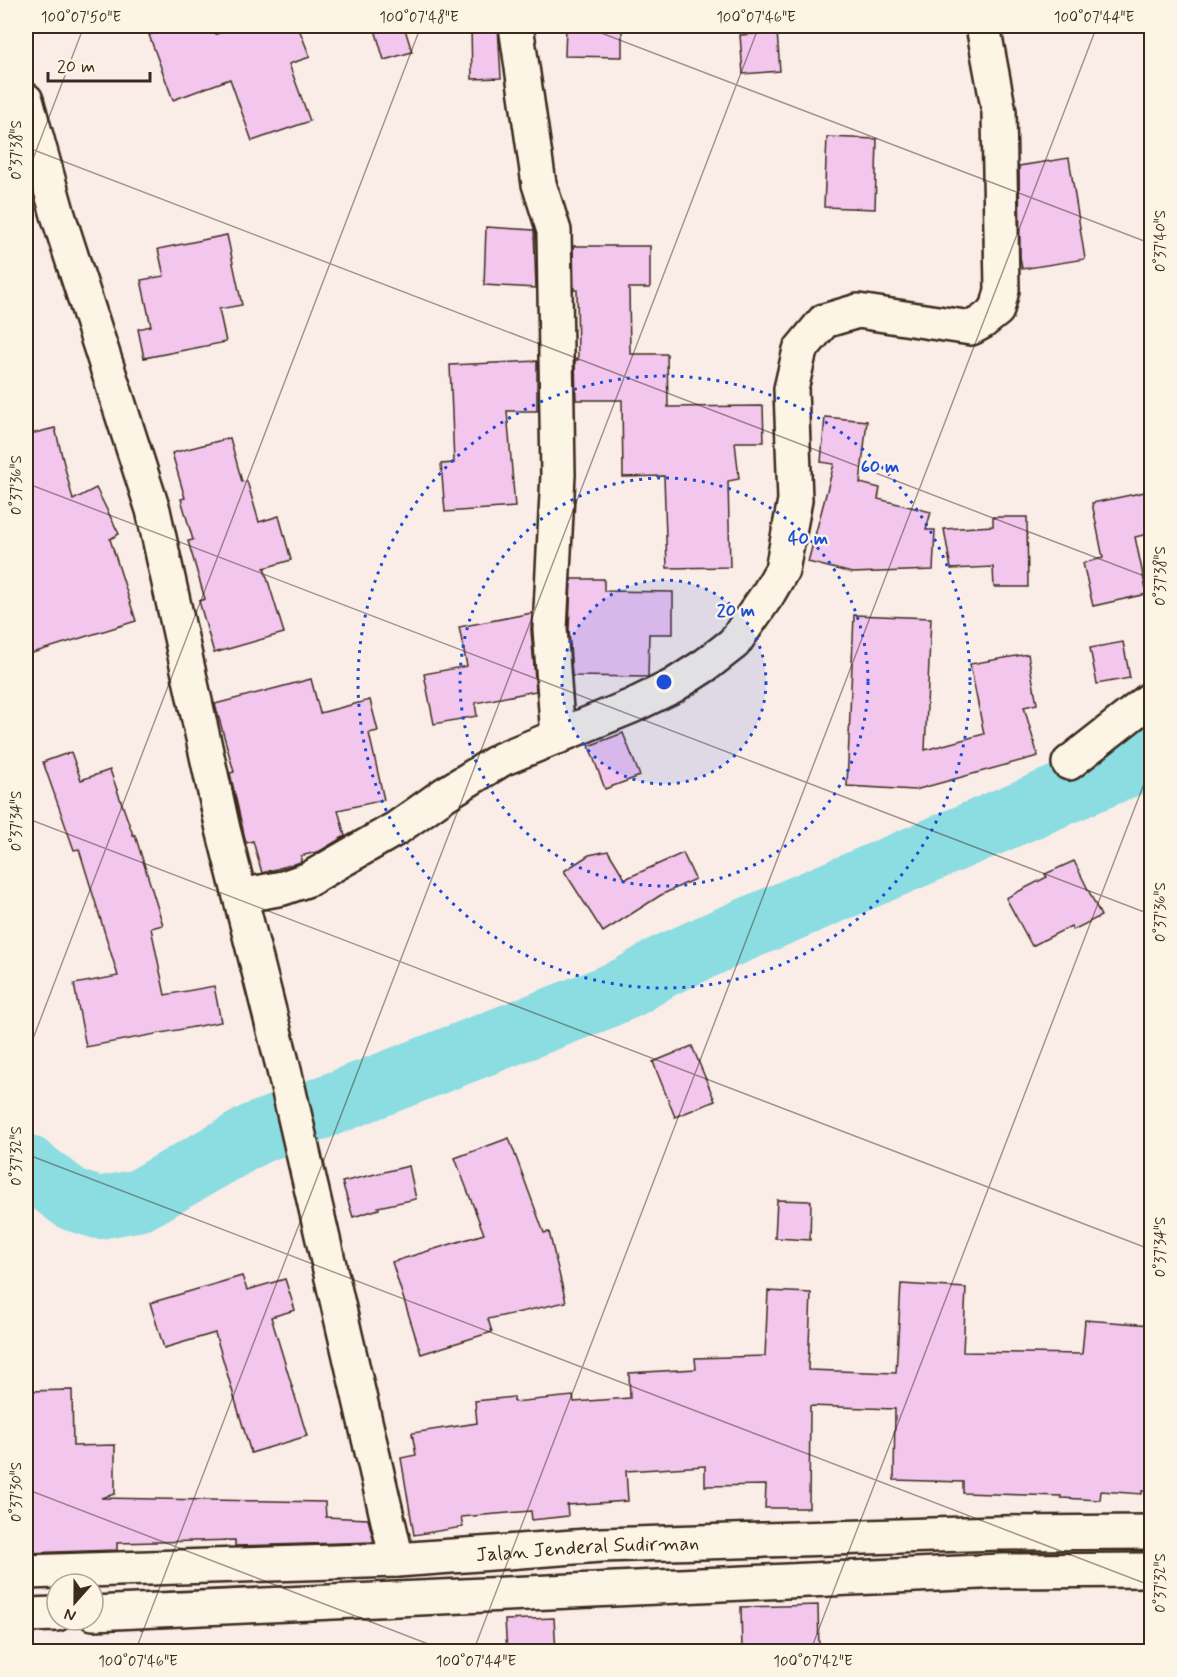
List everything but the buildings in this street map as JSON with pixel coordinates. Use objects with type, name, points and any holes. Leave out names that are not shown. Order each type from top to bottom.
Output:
[{"type":"street","points":[[516,26],[539,184],[554,231],[558,475],[550,629],[558,737]]},
{"type":"street","points":[[240,896],[283,888],[309,879],[397,828],[445,794],[502,759],[673,686],[708,664],[734,643],[782,570],[795,500],[791,389],[800,350],[824,321],[858,311],[971,328],[997,310],[1002,290],[999,112],[983,26]]},
{"type":"street","points":[[26,100],[58,215],[153,510],[212,782],[284,1070],[397,1560]]},
{"type":"street","points":[[1069,763],[1152,698]]},
{"type":"street","name":"Jalan Jenderal Sudirman","points":[[26,1572],[397,1560],[601,1545],[999,1533],[1152,1532]]},
{"type":"street","points":[[999,1533],[1002,1570]]},
{"type":"street","points":[[108,1613],[122,1568]]},
{"type":"street","name":"Jalan Jenderal Sudirman","points":[[108,1613],[1002,1570],[1152,1570]]},
{"type":"street","points":[[26,1614],[45,1614]]},
{"type":"waterway","points":[[26,1165],[73,1200],[99,1208],[140,1200],[255,1134],[599,1000],[629,987],[662,967],[721,940],[1152,756]]}]
